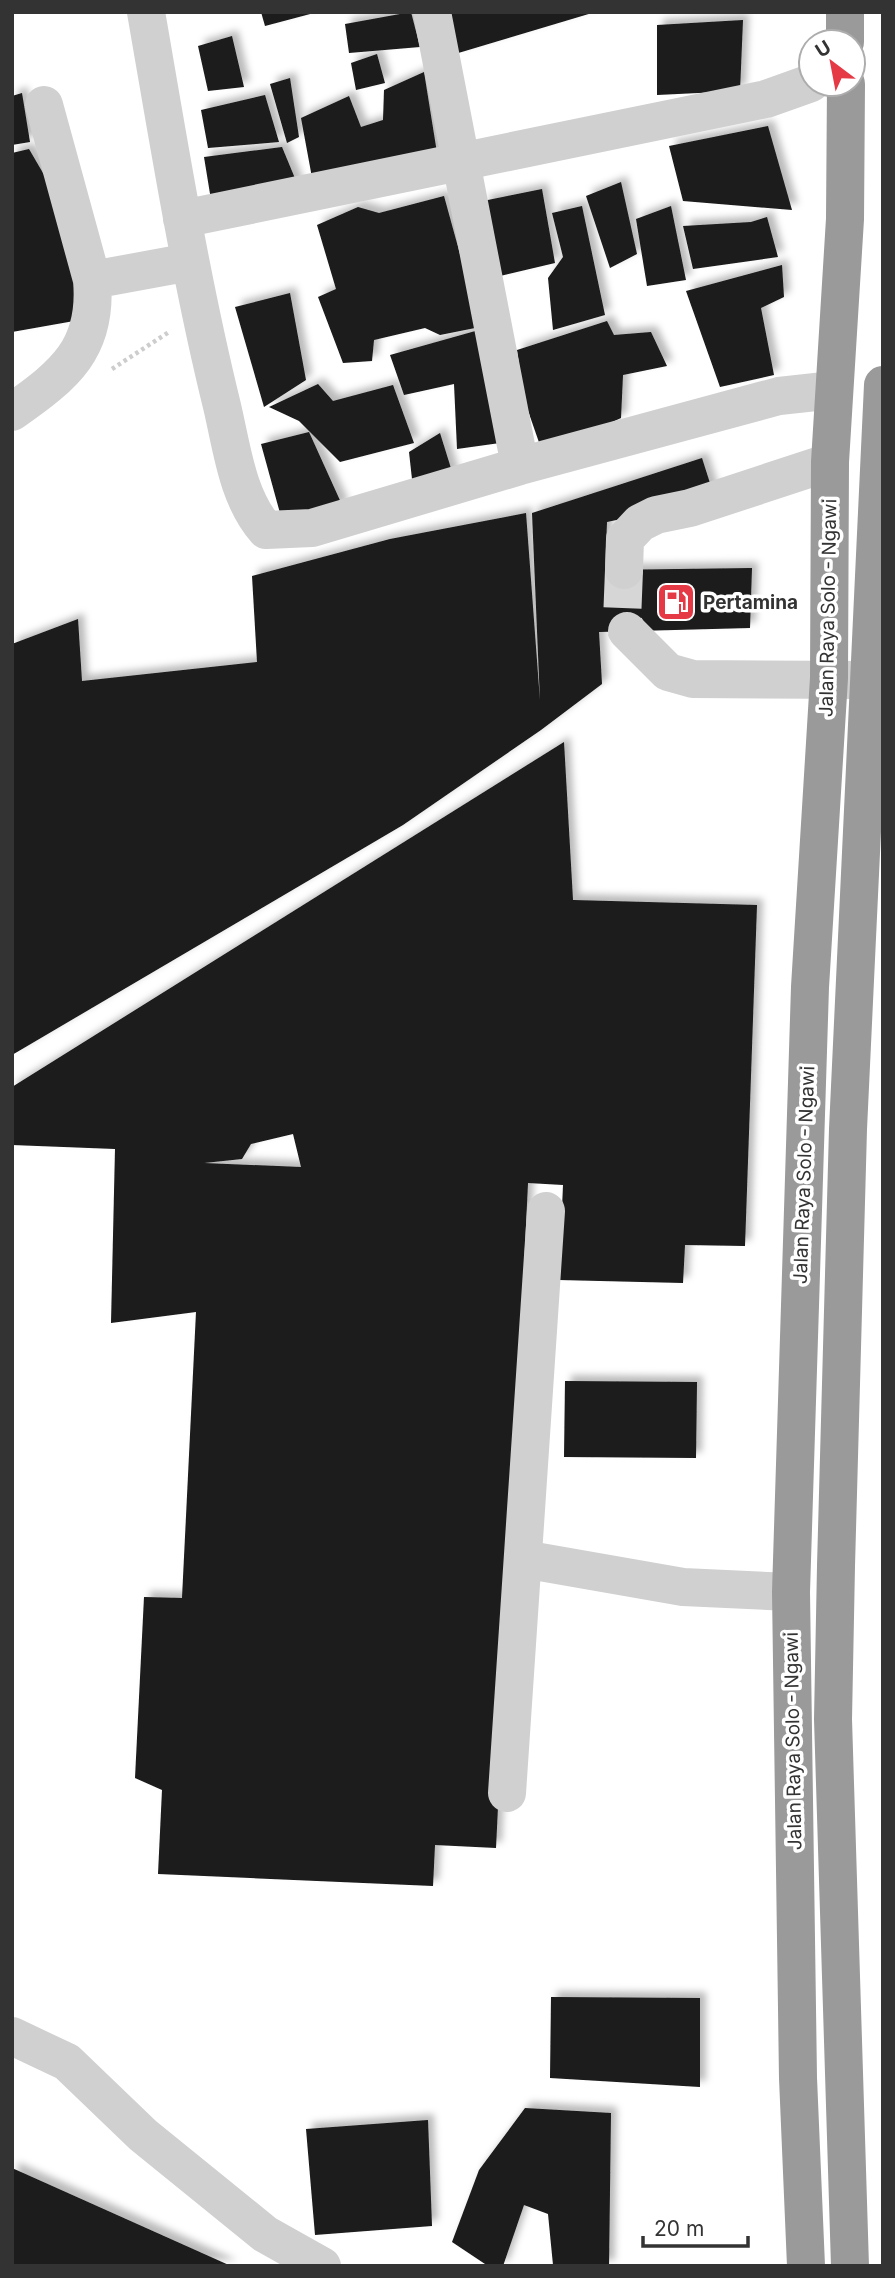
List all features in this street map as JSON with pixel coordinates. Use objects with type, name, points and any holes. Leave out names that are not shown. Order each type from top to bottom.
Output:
[{"type":"highway","name":"Jalan Raya Solo - Ngawi","points":[[806,2266],[797,2065],[791,1592],[810,987],[829,678],[830,462],[845,219],[845,98]]},
{"type":"highway","points":[[850,2266],[833,1719],[848,1129],[881,511],[883,385]]},
{"type":"street","points":[[146,12],[190,262],[240,481],[251,513],[266,530],[287,532],[312,528],[520,466],[779,396],[834,390]]},
{"type":"street","points":[[432,12],[520,466]]},
{"type":"street","points":[[182,219],[766,99],[797,88]]},
{"type":"street","points":[[12,412],[51,385],[80,352],[90,330],[94,309],[92,280],[44,105]]},
{"type":"street","points":[[92,280],[190,262]]},
{"type":"street","points":[[624,570],[625,540],[640,523],[656,515],[690,508],[830,462]]},
{"type":"street","points":[[627,631],[668,672],[693,679],[870,680]]},
{"type":"street","points":[[507,1793],[546,1211]]},
{"type":"street","points":[[523,1559],[683,1587],[791,1592]]},
{"type":"street","points":[[12,2036],[67,2062],[143,2135],[255,2226],[322,2266]]},
{"type":"building","points":[[261,12],[313,12],[314,13],[265,26]]},
{"type":"building","points":[[411,12],[420,47],[349,53],[345,24]]},
{"type":"building","points":[[445,12],[592,12],[592,13],[455,54]]},
{"type":"building","points":[[743,20],[740,91],[657,95],[657,25]]},
{"type":"building","points":[[232,36],[244,87],[208,91],[198,46]]},
{"type":"building","points":[[377,54],[385,83],[356,90],[351,63]]},
{"type":"building","points":[[424,72],[438,159],[313,183],[301,118],[349,96],[361,127],[383,120],[384,90]]},
{"type":"building","points":[[290,78],[299,137],[287,143],[270,84]]},
{"type":"building","points":[[22,93],[30,142],[12,145],[12,96]]},
{"type":"building","points":[[265,95],[279,142],[208,148],[201,110]]},
{"type":"building","points":[[768,126],[792,210],[683,201],[669,146]]},
{"type":"building","points":[[282,147],[299,188],[212,206],[204,157]]},
{"type":"building","points":[[29,149],[64,209],[74,246],[74,321],[12,332],[12,153]]},
{"type":"building","points":[[621,182],[637,254],[610,268],[586,196]]},
{"type":"building","points":[[542,189],[555,263],[500,276],[483,201]]},
{"type":"building","points":[[444,196],[480,327],[440,335],[425,328],[374,340],[372,361],[343,363],[318,297],[336,289],[317,225],[358,207],[379,213]]},
{"type":"building","points":[[582,206],[605,315],[553,330],[548,278],[563,257],[552,213]]},
{"type":"building","points":[[671,206],[686,280],[647,286],[636,219]]},
{"type":"building","points":[[767,217],[778,257],[693,269],[683,226],[751,222]]},
{"type":"building","points":[[782,265],[784,297],[761,308],[774,375],[720,387],[686,291]]},
{"type":"building","points":[[290,293],[306,380],[264,407],[235,307]]},
{"type":"building","points":[[607,321],[614,335],[651,332],[667,366],[623,375],[621,418],[543,454],[524,399],[517,350]]},
{"type":"building","points":[[479,330],[507,442],[457,449],[454,384],[404,395],[390,355]]},
{"type":"building","points":[[318,384],[333,401],[393,385],[414,443],[340,462],[299,421],[269,407]]},
{"type":"building","points":[[309,432],[343,507],[283,524],[261,444]]},
{"type":"building","points":[[440,433],[454,478],[412,479],[409,452]]},
{"type":"building","points":[[702,458],[715,499],[607,522],[605,570],[752,568],[750,628],[599,632],[602,684],[541,730],[403,825],[12,1055],[12,644],[78,619],[82,681],[257,662],[252,576],[390,539],[526,513],[540,701],[532,513]]},
{"type":"building","points":[[564,742],[573,900],[757,905],[745,1246],[685,1245],[683,1283],[559,1280],[563,1185],[528,1183],[496,1848],[435,1845],[433,1886],[158,1874],[162,1790],[135,1778],[144,1597],[182,1598],[196,1312],[111,1323],[115,1149],[12,1145],[12,1087]],"holes":[[[293,1134],[301,1167],[204,1163],[242,1159],[251,1144]]]},
{"type":"building","points":[[565,1381],[697,1382],[696,1458],[564,1457]]},
{"type":"building","points":[[551,1997],[700,1998],[700,2087],[550,2078]]},
{"type":"building","points":[[525,2108],[611,2113],[609,2266],[553,2265],[548,2214],[524,2205],[503,2266],[488,2266],[452,2242],[479,2170]]},
{"type":"building","points":[[428,2120],[432,2226],[315,2235],[306,2129]]},
{"type":"building","points":[[12,2168],[231,2266],[12,2266]]},
{"type":"tunnel","points":[[624,570],[622,621],[627,631]]},
{"type":"place","name":"Pertamina","points":[[676,602]]}]
